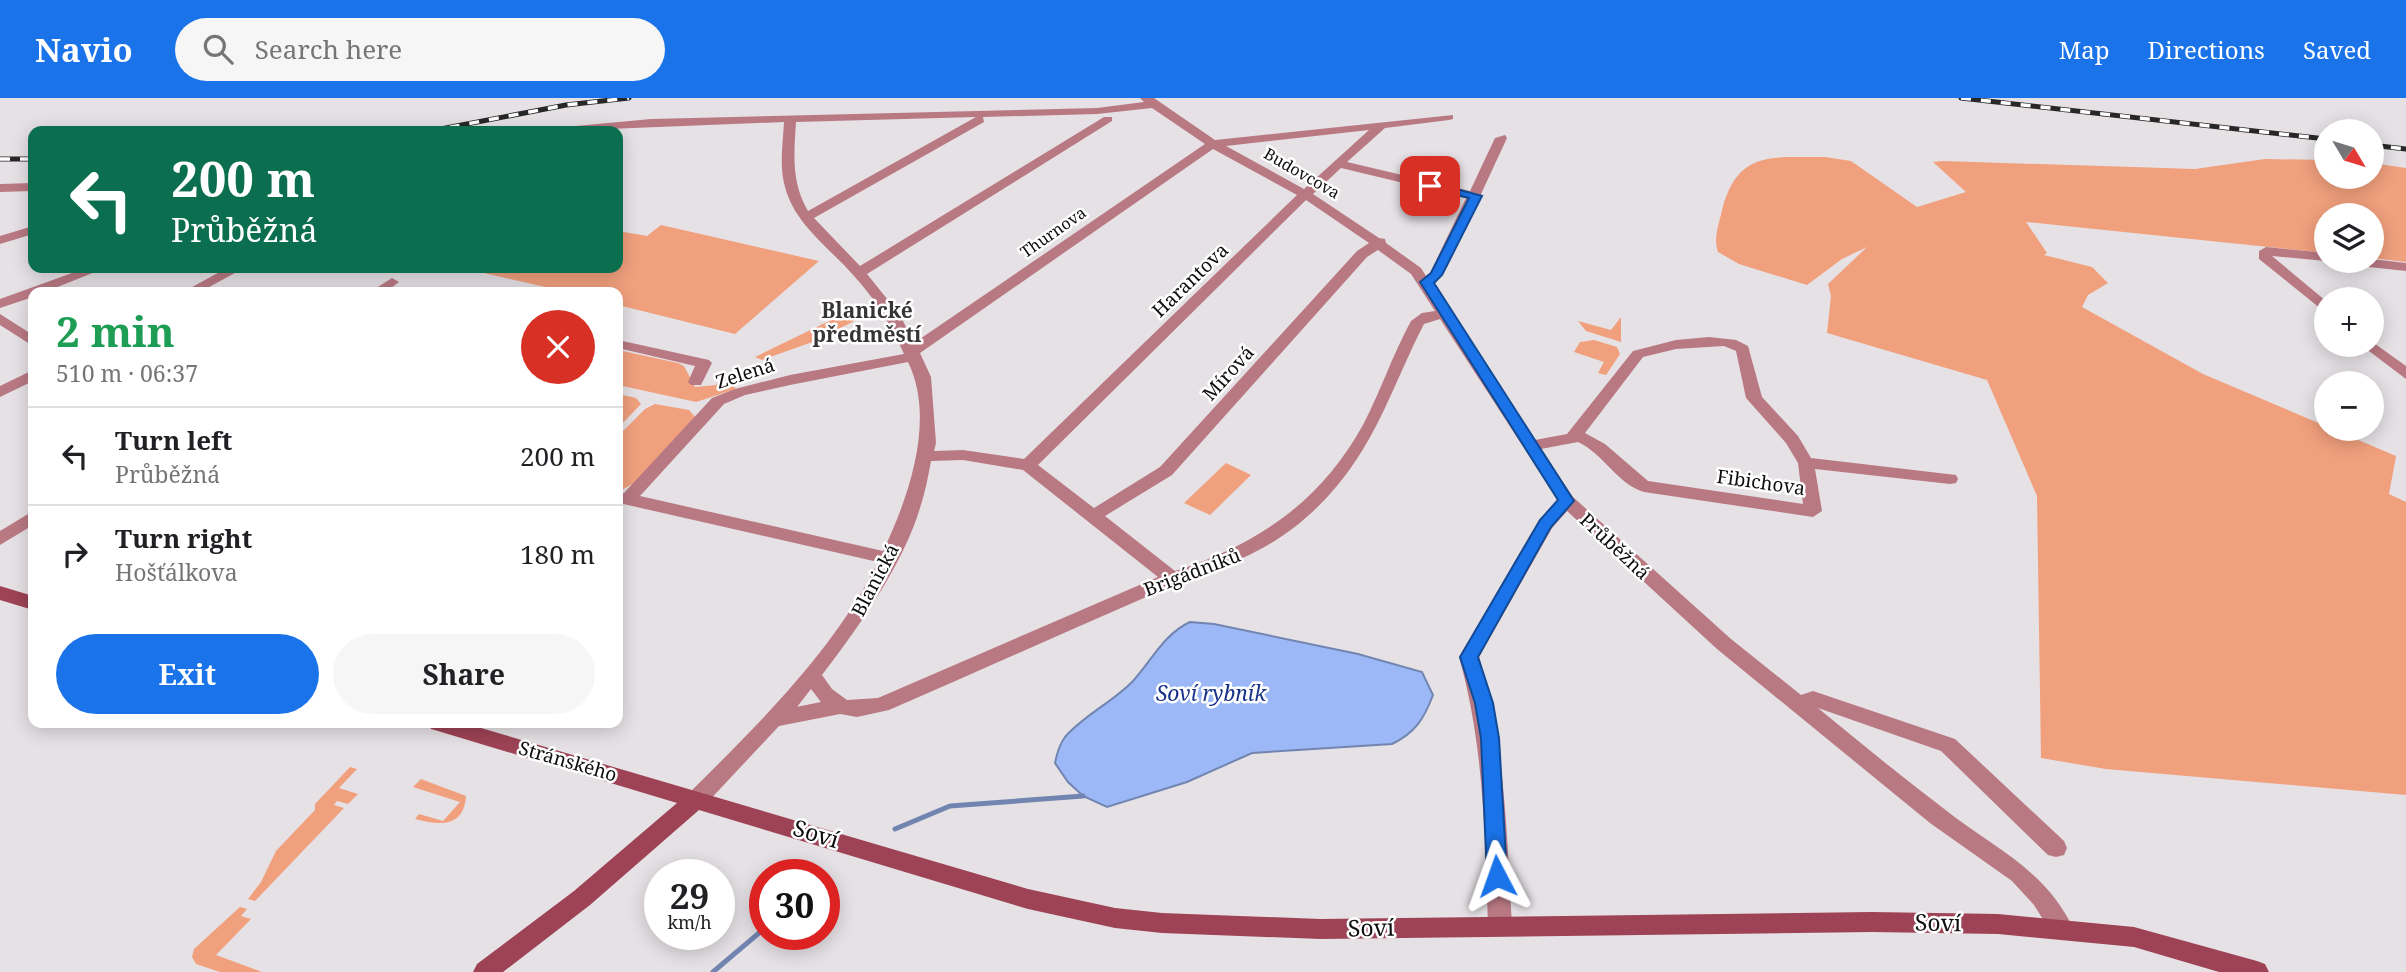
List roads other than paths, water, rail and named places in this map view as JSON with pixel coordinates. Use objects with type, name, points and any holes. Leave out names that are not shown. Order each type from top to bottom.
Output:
[{"type":"main road","points":[[0,593],[28,601]]},
{"type":"main road","name":"Stránského","points":[[455,728],[697,799]]},
{"type":"main road","name":"Soví","points":[[697,799],[1028,898],[1115,918],[1162,923],[1321,929],[1872,922],[1998,924],[2062,930]]},
{"type":"main road","name":"Blanická","points":[[485,972],[582,898],[697,799]]},
{"type":"main road","points":[[2062,930],[2134,937],[2218,965],[2257,972]]},
{"type":"street","points":[[807,217],[981,117],[1118,110],[1150,101]]},
{"type":"street","name":"Budovcova","points":[[1150,101],[1213,144],[1306,194],[1380,242],[1427,282]]},
{"type":"street","points":[[1213,144],[1449,117]]},
{"type":"street","points":[[613,126],[652,122],[790,119],[1149,118]]},
{"type":"street","name":"Blanická","points":[[697,799],[775,719],[864,607],[910,513],[929,436],[928,399],[914,353],[895,318],[859,273],[807,217],[791,188],[790,119]]},
{"type":"street","points":[[859,273],[1108,119]]},
{"type":"street","name":"Harantova","points":[[1028,466],[1306,194],[1382,124]]},
{"type":"street","points":[[1427,282],[1436,275],[1502,138]]},
{"type":"street","name":"Thurnova","points":[[914,353],[1213,144]]},
{"type":"street","points":[[1338,164],[1476,196]]},
{"type":"street","points":[[0,188],[28,187]]},
{"type":"street","points":[[0,240],[28,232]]},
{"type":"street","name":"Mírová","points":[[1093,516],[1166,471],[1362,254],[1380,242]]},
{"type":"street","points":[[2314,256],[2266,251],[2264,256],[2314,299]]},
{"type":"street","points":[[2384,265],[2406,267]]},
{"type":"street","points":[[46,287],[84,273]]},
{"type":"street","points":[[200,287],[227,273]]},
{"type":"street","points":[[385,287],[393,282]]},
{"type":"street","name":"Průběžná","points":[[1427,282],[1567,501],[1724,644],[1938,817],[2020,874],[2042,898],[2062,930]]},
{"type":"street","points":[[0,304],[28,294]]},
{"type":"street","name":"Brigádníků","points":[[775,719],[837,706],[859,710],[889,702],[1172,578],[1215,565],[1258,545],[1304,510],[1338,474],[1365,436],[1418,321],[1427,316],[1447,314]]},
{"type":"street","points":[[0,317],[28,338]]},
{"type":"street","points":[[1531,446],[1574,436],[1637,354],[1684,344],[1731,340],[1743,349],[1754,398],[1792,440],[1807,463]]},
{"type":"street","points":[[623,345],[704,363],[696,382]]},
{"type":"street","name":"Zelená","points":[[623,498],[718,401],[740,392],[914,353]]},
{"type":"street","points":[[2384,356],[2406,374]]},
{"type":"street","points":[[0,392],[28,378]]},
{"type":"street","name":"Fibichova","points":[[1574,436],[1585,439],[1610,454],[1635,481],[1644,486],[1813,511],[1807,463],[1950,479]]},
{"type":"street","points":[[925,456],[963,455],[1028,466],[1172,578]]},
{"type":"street","points":[[623,498],[888,558]]},
{"type":"street","points":[[1500,926],[1490,738],[1484,703],[1469,657],[1545,524],[1567,501]]},
{"type":"street","points":[[0,539],[28,520]]},
{"type":"street","points":[[811,674],[821,691],[837,706]]},
{"type":"street","points":[[1797,704],[1813,699],[1948,745],[2056,848]]},
{"type":"water","name":"Soví rybník","points":[[1190,622],[1214,624],[1358,654],[1422,672],[1433,695],[1418,724],[1392,744],[1252,753],[1187,782],[1107,807],[1083,796],[1068,782],[1055,763],[1063,740],[1081,722],[1125,689],[1166,640]]},
{"type":"waterway","points":[[895,829],[950,806],[1083,796]]},
{"type":"waterway","points":[[713,972],[749,942]]},
{"type":"railway","points":[[456,126],[566,105],[629,98]]},
{"type":"railway","points":[[1961,98],[2314,138]]},
{"type":"railway","points":[[2384,146],[2406,149]]},
{"type":"railway","points":[[0,159],[28,159]]},
{"type":"district","name":"Blanické předměstí","points":[[867,323]]}]
